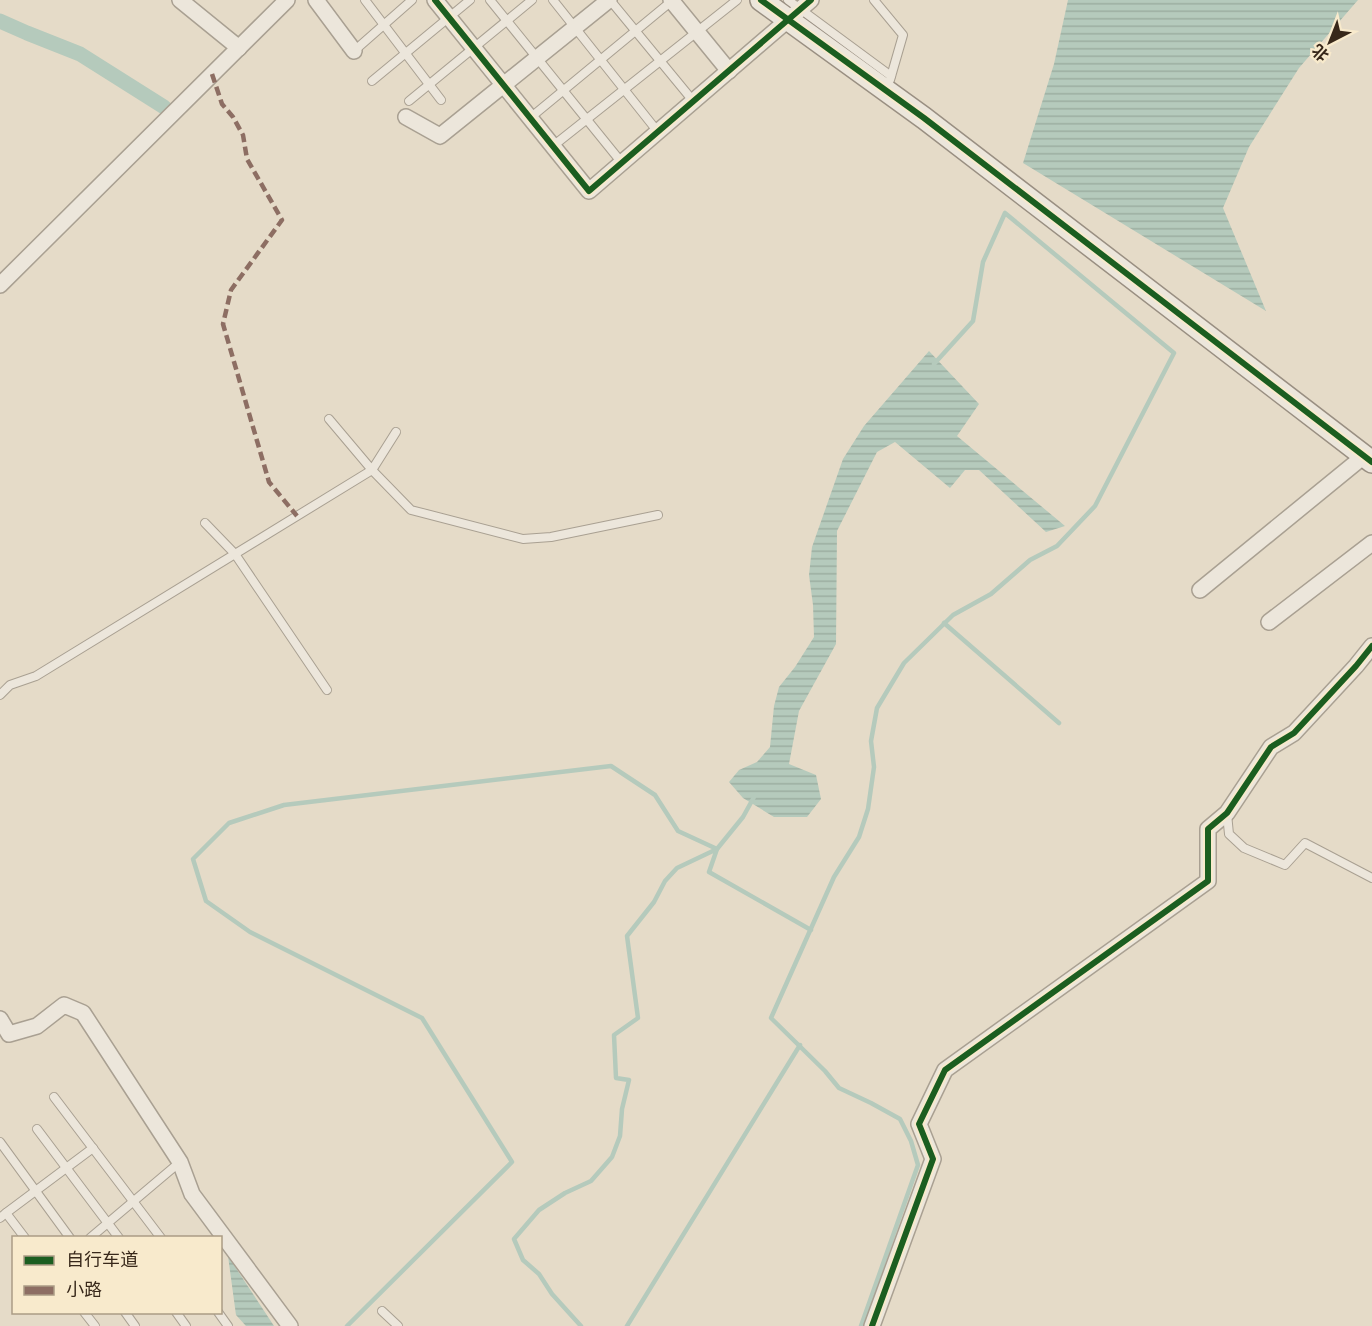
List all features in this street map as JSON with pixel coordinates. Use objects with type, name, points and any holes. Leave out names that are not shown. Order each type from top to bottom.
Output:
[{"type":"street","points":[[180,0],[239,48]]},
{"type":"street","points":[[0,285],[287,0]]},
{"type":"street","points":[[316,0],[354,51]]},
{"type":"street","points":[[435,0],[589,191],[694,102],[797,8]]},
{"type":"street","points":[[406,117],[440,136],[609,0]]},
{"type":"street","points":[[672,0],[729,71]]},
{"type":"street","points":[[761,0],[797,8],[889,84],[1368,459],[1200,590]]},
{"type":"street","points":[[1269,622],[1372,543]]},
{"type":"street","points":[[872,1326],[933,1159],[919,1124],[945,1070],[1209,880],[1208,829],[1227,813],[1270,747],[1294,733],[1372,646]]},
{"type":"street","points":[[0,1019],[9,1034],[37,1026],[64,1005],[83,1013],[180,1162],[192,1194],[290,1326]]},
{"type":"lane","points":[[365,0],[441,100]]},
{"type":"lane","points":[[354,51],[412,0]]},
{"type":"lane","points":[[372,81],[470,0]]},
{"type":"lane","points":[[490,0],[622,163]]},
{"type":"lane","points":[[409,101],[532,0]]},
{"type":"lane","points":[[553,0],[658,132]]},
{"type":"lane","points":[[609,0],[694,102]]},
{"type":"lane","points":[[531,118],[672,0]]},
{"type":"lane","points":[[554,147],[737,0]]},
{"type":"lane","points":[[874,0],[903,35],[889,84]]},
{"type":"lane","points":[[329,419],[372,470],[411,510],[523,539],[551,537],[658,514]]},
{"type":"lane","points":[[0,695],[10,685],[36,676],[372,470],[396,432]]},
{"type":"lane","points":[[205,523],[235,554],[327,690]]},
{"type":"lane","points":[[1227,813],[1229,834],[1244,848],[1286,865],[1305,843],[1372,878]]},
{"type":"lane","points":[[54,1097],[159,1236]]},
{"type":"lane","points":[[37,1129],[118,1236]]},
{"type":"lane","points":[[0,1142],[69,1236]]},
{"type":"lane","points":[[23,1236],[3,1215],[93,1148]]},
{"type":"lane","points":[[92,1236],[180,1162]]},
{"type":"lane","points":[[382,1311],[398,1326]]},
{"type":"shaded area","points":[[1068,0],[1358,0],[1299,68],[1249,147],[1223,208],[1266,311],[1023,163],[1054,64]]},
{"type":"shaded area","points":[[929,351],[979,404],[957,436],[1065,526],[1046,532],[979,470],[965,470],[950,488],[895,442],[877,452],[837,531],[836,644],[799,711],[789,764],[816,775],[821,799],[807,817],[774,817],[743,798],[729,782],[739,770],[757,762],[770,747],[774,706],[779,687],[814,637],[809,575],[812,547],[843,459],[864,426]]},
{"type":"shaded area","points":[[228,1256],[274,1326],[246,1326],[236,1315]]},
{"type":"waterway","points":[[0,21],[80,54],[164,107]]},
{"type":"waterway","points":[[861,1326],[918,1165],[911,1141],[900,1119],[839,1088],[825,1071],[771,1018],[834,877],[859,837],[868,809],[874,767],[871,741],[877,708],[904,663],[953,615],[991,594],[1030,560],[1057,546],[1095,506],[1174,353],[1005,213],[983,262],[973,321],[934,364]]},
{"type":"waterway","points":[[944,623],[1059,723]]},
{"type":"waterway","points":[[347,1326],[512,1162],[422,1018],[250,932],[206,901],[193,859],[229,823],[284,805],[611,766],[655,795],[678,831],[717,849],[743,817],[754,797]]},
{"type":"waterway","points":[[581,1326],[552,1294],[539,1274],[523,1260],[514,1239],[539,1210],[565,1193],[591,1181],[612,1157],[620,1136],[622,1109],[629,1080],[616,1078],[614,1035],[638,1018],[627,936],[654,902],[665,881],[677,868],[717,849],[709,872],[811,930]]},
{"type":"waterway","points":[[627,1326],[800,1045]]},
{"type":"marked path","points":[[212,74],[222,104],[233,117],[243,135],[247,159],[282,220],[231,290],[223,324],[269,482],[297,516]]},
{"type":"cycle path","points":[[435,0],[589,191],[811,0]]},
{"type":"cycle path","points":[[761,0],[924,118],[1372,462]]},
{"type":"cycle path","points":[[872,1326],[933,1159],[919,1124],[945,1070],[1208,881],[1208,829],[1227,813],[1271,747],[1294,733],[1372,646]]}]
